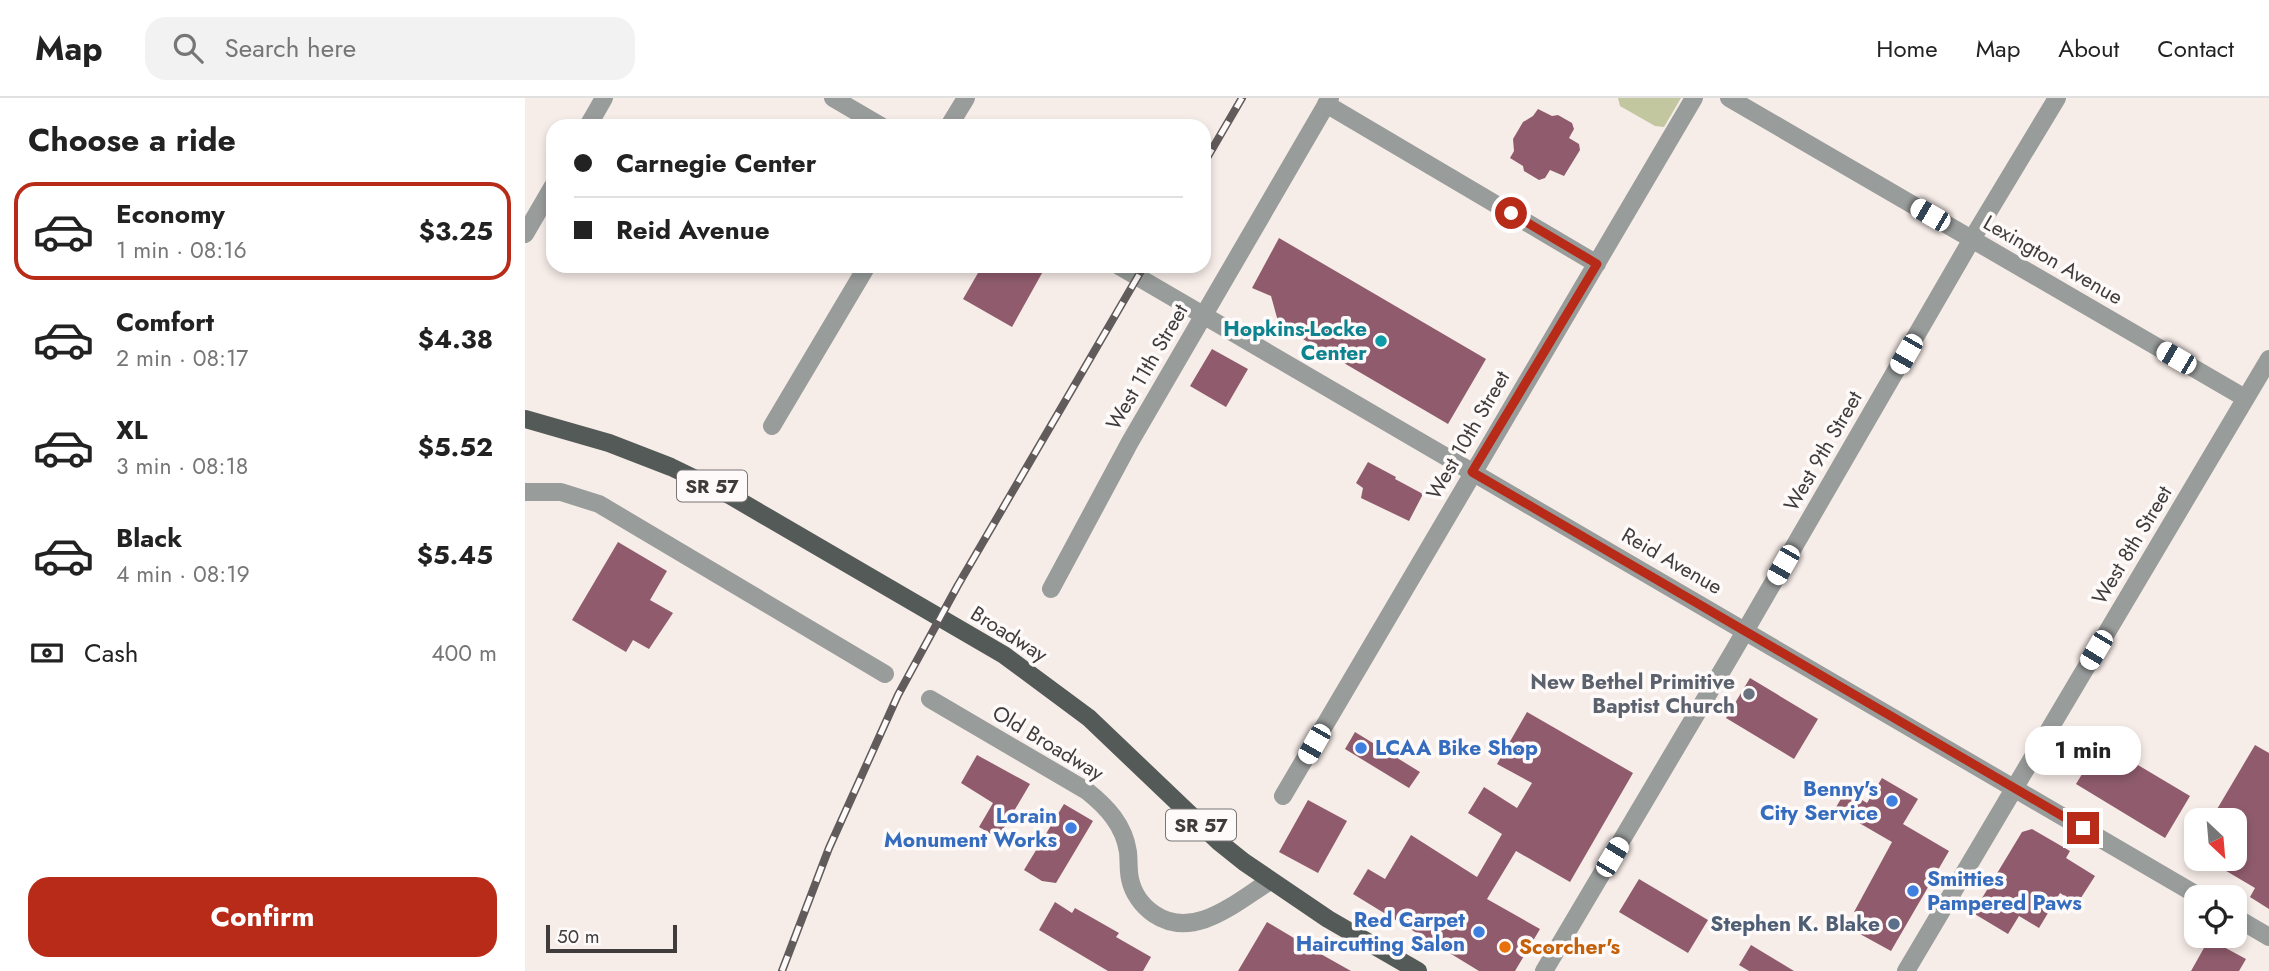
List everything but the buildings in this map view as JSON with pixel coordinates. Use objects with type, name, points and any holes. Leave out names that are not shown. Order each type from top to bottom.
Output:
[{"type":"main road","name":"Broadway","points":[[525,419],[609,443],[671,467],[731,496],[1003,655],[1089,718],[1219,842],[1270,881],[1417,971]]},
{"type":"street","points":[[592,119],[604,98]]},
{"type":"street","points":[[833,98],[869,119]]},
{"type":"street","points":[[953,119],[965,98]]},
{"type":"street","name":"West 10th Street","points":[[1283,796],[1694,98]]},
{"type":"street","name":"Lexington Avenue","points":[[1729,98],[2245,398]]},
{"type":"street","name":"West 9th Street","points":[[1544,971],[2057,98]]},
{"type":"street","points":[[1328,101],[1597,264]]},
{"type":"street","name":"West 11th Street","points":[[1051,589],[1130,442],[1328,101]]},
{"type":"street","points":[[525,234],[546,198]]},
{"type":"street","points":[[772,426],[863,273]]},
{"type":"street","name":"Reid Avenue","points":[[1131,273],[2184,888]]},
{"type":"street","name":"West 8th Street","points":[[1906,971],[2269,359]]},
{"type":"street","points":[[525,492],[561,492],[599,504],[885,674]]},
{"type":"street","name":"Old Broadway","points":[[930,699],[1087,791],[1106,806],[1124,837],[1130,881],[1137,899],[1159,918],[1173,923],[1202,921],[1270,881]]},
{"type":"street","points":[[2247,924],[2269,937]]},
{"type":"green space","points":[[1618,98],[1681,98],[1664,127],[1655,126],[1620,106]]},
{"type":"railway","points":[[1211,151],[1242,98]]},
{"type":"railway","points":[[782,971],[829,848],[898,695],[958,585],[1140,273]]},
{"type":"place","name":"Hopkins-Locke Center","points":[[1381,341]]},
{"type":"place","name":"New Bethel Primitive Baptist Church","points":[[1749,694]]},
{"type":"place","name":"LCAA Bike Shop","points":[[1361,748]]},
{"type":"place","name":"Benny's City Service","points":[[1892,801]]},
{"type":"place","name":"Lorain Monument Works","points":[[1071,828]]},
{"type":"place","name":"Smitties Pampered Paws","points":[[1913,891]]},
{"type":"place","name":"Stephen K. Blake","points":[[1894,924]]},
{"type":"place","name":"Red Carpet Haircutting Salon","points":[[1479,932]]},
{"type":"place","name":"Scorcher's","points":[[1505,947]]},
{"type":"route","points":[[1511,213],[1597,264],[1472,472],[2083,828]]}]
